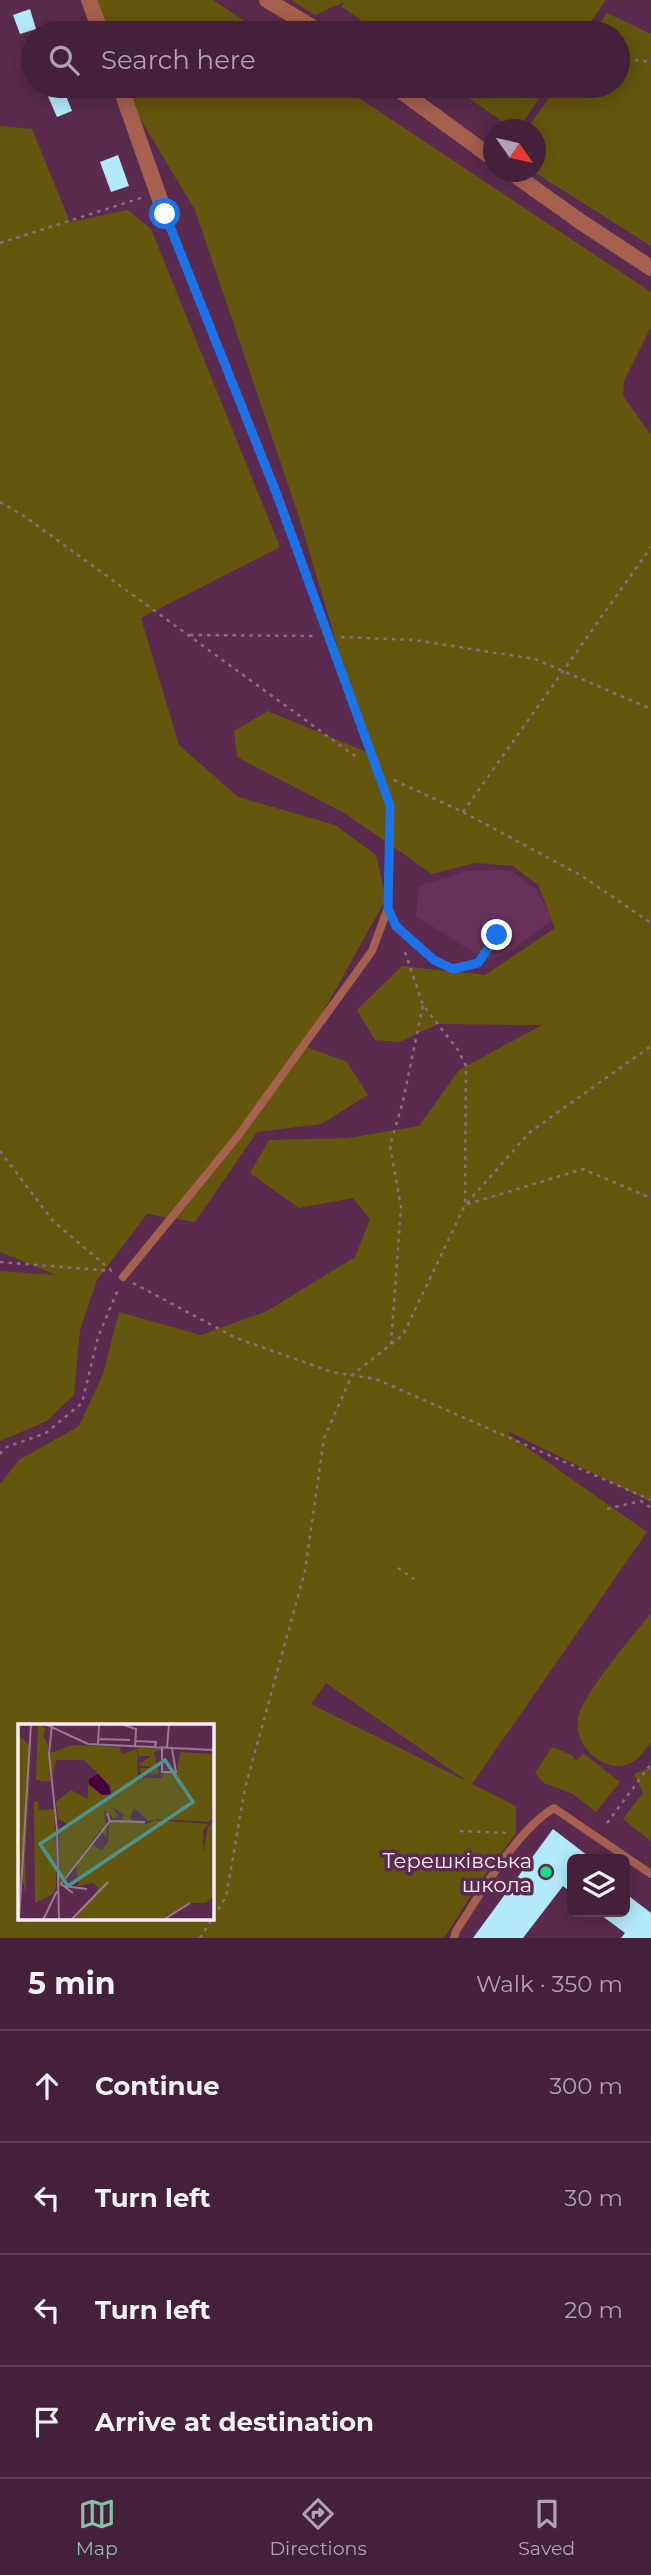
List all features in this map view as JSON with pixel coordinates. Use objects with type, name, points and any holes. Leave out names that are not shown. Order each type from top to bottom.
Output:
[{"type":"street","points":[[89,0],[97,21]]},
{"type":"street","points":[[267,0],[302,21]]},
{"type":"street","points":[[124,98],[165,214]]},
{"type":"street","points":[[410,98],[483,151]]},
{"type":"street","points":[[525,182],[651,268]]},
{"type":"lane","points":[[123,1277],[238,1136],[365,962],[372,951],[388,908],[390,805],[277,495],[165,214]]},
{"type":"lane","points":[[388,908],[396,926],[434,960],[453,969],[478,963],[497,935]]},
{"type":"lane","points":[[454,1938],[494,1874],[525,1833],[538,1817],[554,1808],[651,1874]]},
{"type":"path","points":[[630,59],[651,62]]},
{"type":"path","points":[[0,243],[158,193]]},
{"type":"path","points":[[0,502],[24,516],[379,774],[463,812],[582,876],[651,923]]},
{"type":"path","points":[[463,812],[651,547]]},
{"type":"path","points":[[188,635],[329,636],[414,640],[536,659],[651,709]]},
{"type":"path","points":[[405,953],[424,1005],[458,1050],[466,1066],[465,1205]]},
{"type":"path","points":[[391,1344],[401,1206],[390,1146],[404,1101],[424,1005]]},
{"type":"path","points":[[214,1916],[226,1897],[246,1788],[305,1571],[324,1438],[352,1375],[403,1335],[465,1205],[530,1132],[651,1046]]},
{"type":"path","points":[[0,1151],[53,1221],[111,1270],[236,1338],[332,1373],[376,1379],[651,1500]]},
{"type":"path","points":[[465,1205],[583,1169],[651,1198]]},
{"type":"path","points":[[0,1262],[111,1270]]},
{"type":"path","points":[[0,1454],[4,1448],[46,1433],[82,1403],[98,1337],[123,1277]]},
{"type":"path","points":[[607,1508],[641,1501],[651,1508]]},
{"type":"path","points":[[398,1568],[414,1579]]},
{"type":"path","points":[[607,1823],[651,1765]]},
{"type":"path","points":[[460,1831],[525,1833]]},
{"type":"path","points":[[200,1938],[211,1920]]},
{"type":"shaded area","points":[[94,0],[213,0],[245,21],[101,21]]},
{"type":"shaded area","points":[[291,0],[606,0],[591,21],[362,21],[342,7],[344,2],[315,15]]},
{"type":"shaded area","points":[[607,13],[624,21],[601,21]]},
{"type":"shaded area","points":[[630,24],[651,34],[651,246],[546,180],[546,119],[534,119],[549,98],[630,98]]},
{"type":"shaded area","points":[[128,98],[359,98],[651,292],[651,327],[624,381],[623,396],[651,435],[651,1502],[510,1432],[508,1434],[647,1532],[472,1784],[516,1806],[516,1833],[477,1886],[444,1938],[0,1938],[0,1484],[19,1460],[79,1426],[103,1374],[119,1312],[201,1335],[267,1311],[355,1257],[370,1219],[353,1198],[299,1208],[250,1173],[269,1140],[348,1138],[419,1126],[459,1070],[542,1025],[438,1024],[399,1042],[375,1040],[357,1010],[402,966],[485,975],[555,928],[538,885],[513,866],[475,863],[432,874],[346,814],[237,757],[234,731],[268,711],[369,753],[299,517],[195,210]],"holes":[[[326,1683],[464,1780],[311,1704]]]},
{"type":"shaded area","points":[[469,98],[539,98],[525,119],[499,119]]},
{"type":"shaded area","points":[[0,126],[32,129],[70,222],[128,210],[151,229],[280,547],[141,618],[179,745],[238,797],[335,825],[376,855],[386,899],[304,1046],[347,1062],[368,1095],[321,1124],[257,1132],[195,1222],[147,1214],[97,1280],[80,1330],[74,1395],[47,1421],[0,1441],[0,1271],[56,1275],[0,1252]]},
{"type":"shaded area","points":[[510,870],[537,890],[552,920],[508,953],[487,961],[416,916],[419,886],[466,871]]},
{"type":"shaded area","points":[[651,1613],[651,1742],[632,1763],[609,1765],[592,1755],[585,1747],[580,1738],[578,1719],[598,1680]]},
{"type":"shaded area","points":[[552,1747],[572,1755],[576,1761],[583,1753],[620,1782],[596,1812],[573,1794],[544,1783],[535,1773]]},
{"type":"shaded area","points":[[651,1767],[651,1841],[623,1819],[643,1793],[634,1774]]},
{"type":"building","points":[[30,9],[34,21],[21,21],[20,34],[13,15]]},
{"type":"building","points":[[49,98],[67,98],[72,111],[57,117]]},
{"type":"building","points":[[118,155],[129,186],[111,192],[100,162]]},
{"type":"building","name":"Терешківська школа","points":[[553,1829],[586,1854],[567,1854],[567,1889],[563,1886],[523,1938],[473,1938]]},
{"type":"building","points":[[630,1897],[651,1913],[651,1938],[621,1938],[625,1933],[604,1917],[630,1917]]},
{"type":"place","name":"Терешківська школа","points":[[546,1872]]},
{"type":"route","points":[[165,214],[277,495],[390,805],[388,908],[396,926],[434,960],[453,969],[478,963],[497,935]]}]
